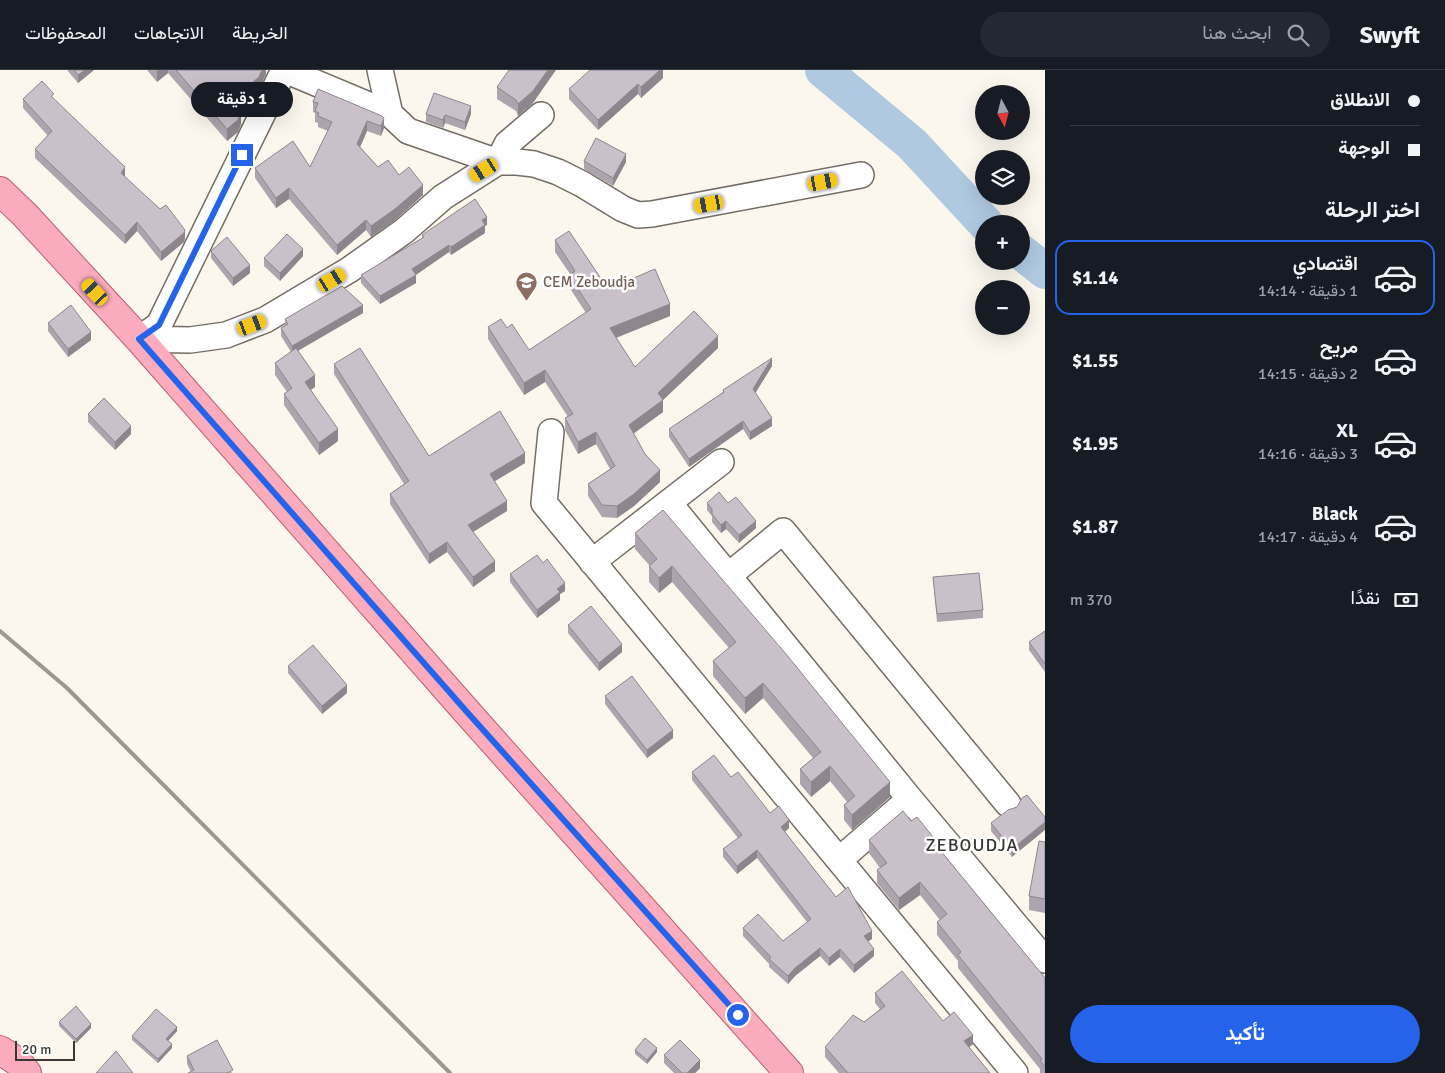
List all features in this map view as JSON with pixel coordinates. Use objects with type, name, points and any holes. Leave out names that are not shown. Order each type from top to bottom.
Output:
[{"type":"main road","points":[[0,191],[25,215],[139,339],[460,705],[789,1073]]},
{"type":"street","points":[[139,339],[159,325],[285,70],[390,114],[408,131],[498,162],[534,164],[558,172],[623,209],[638,215],[862,175]]},
{"type":"street","points":[[380,70],[390,114]]},
{"type":"street","points":[[139,339],[190,340],[226,335],[265,320],[349,270],[404,231],[443,197],[498,162],[507,144],[541,115]]},
{"type":"street","points":[[551,432],[544,504],[1015,1073]]},
{"type":"street","points":[[592,562],[721,462]]},
{"type":"street","points":[[669,504],[910,799],[1045,960]]},
{"type":"street","points":[[728,576],[782,531],[1008,804]]},
{"type":"street","points":[[839,860],[910,799]]},
{"type":"building","points":[[74,70],[85,70],[78,75]]},
{"type":"building","points":[[176,70],[262,70],[259,77],[231,101],[241,112],[238,120],[227,129]]},
{"type":"building","points":[[509,70],[548,70],[533,91],[518,104],[516,100],[497,87]]},
{"type":"building","points":[[590,70],[660,70],[641,87],[638,84],[598,120],[569,89]]},
{"type":"building","points":[[42,81],[54,94],[51,96],[125,167],[121,173],[160,209],[166,205],[185,230],[184,233],[161,252],[137,222],[125,235],[35,149],[52,131],[23,99]]},
{"type":"building","points":[[318,89],[382,116],[384,118],[381,126],[367,121],[357,144],[378,167],[388,160],[399,175],[409,167],[423,185],[395,209],[371,226],[366,220],[337,245],[289,188],[276,198],[255,168],[293,141],[310,167],[332,122],[318,116],[319,113],[315,111],[318,103],[313,102]]},
{"type":"building","points":[[434,93],[471,106],[465,122],[445,115],[443,120],[426,114]]},
{"type":"building","points":[[596,138],[626,154],[613,178],[584,161]]},
{"type":"building","points":[[475,199],[487,217],[482,220],[485,225],[412,269],[416,275],[380,296],[361,275],[424,237],[422,235]]},
{"type":"building","points":[[569,231],[608,289],[655,269],[670,304],[610,328],[635,367],[694,311],[718,336],[658,393],[663,400],[629,425],[645,454],[660,470],[634,494],[617,506],[602,505],[588,484],[615,466],[596,432],[578,442],[565,418],[573,414],[545,370],[524,383],[488,327],[501,319],[507,328],[512,324],[529,350],[591,309],[569,275],[575,271],[555,240]]},
{"type":"building","points":[[287,234],[303,249],[280,273],[264,258]]},
{"type":"building","points":[[227,237],[250,265],[233,278],[211,251]]},
{"type":"building","points":[[342,286],[363,305],[292,346],[281,328],[288,324],[285,319]]},
{"type":"building","points":[[71,305],[91,332],[68,349],[48,323]]},
{"type":"building","points":[[296,348],[315,375],[305,382],[338,429],[319,443],[284,394],[292,388],[275,363]]},
{"type":"building","points":[[360,348],[429,456],[500,411],[525,453],[490,474],[507,501],[468,525],[495,561],[473,577],[447,542],[429,554],[390,494],[409,481],[334,364]]},
{"type":"building","points":[[772,358],[753,389],[772,418],[750,432],[743,421],[689,459],[669,429]]},
{"type":"building","points":[[104,398],[131,426],[115,442],[88,414]]},
{"type":"building","points":[[719,492],[728,503],[736,497],[756,521],[739,535],[726,521],[721,525],[712,514],[712,509],[707,503]]},
{"type":"building","points":[[663,510],[786,654],[890,782],[852,815],[844,805],[855,796],[830,766],[811,782],[800,769],[821,752],[763,683],[745,698],[713,661],[736,642],[672,566],[659,578],[649,566],[657,559],[635,533]]},
{"type":"building","points":[[537,555],[543,563],[547,559],[565,583],[557,589],[560,592],[537,610],[510,574]]},
{"type":"building","points":[[979,573],[983,610],[937,614],[933,577]]},
{"type":"building","points":[[591,606],[622,644],[599,663],[568,625]]},
{"type":"building","points":[[1045,631],[1045,664],[1029,642]]},
{"type":"building","points":[[313,645],[347,685],[322,706],[288,666]]},
{"type":"building","points":[[632,676],[673,730],[647,750],[605,696]]},
{"type":"building","points":[[714,755],[731,777],[738,772],[770,813],[779,806],[789,820],[781,827],[836,897],[848,887],[872,931],[864,936],[874,949],[854,965],[840,949],[829,958],[820,948],[788,976],[769,959],[771,957],[743,928],[758,914],[783,941],[811,919],[757,850],[737,866],[723,849],[742,835],[692,772]]},
{"type":"building","points":[[1027,795],[1045,817],[1045,822],[1012,849],[991,823],[1008,810],[1017,807],[1022,798]]},
{"type":"building","points":[[903,811],[911,821],[917,817],[942,848],[940,850],[1045,978],[1045,1067],[1040,1060],[1042,1059],[958,955],[961,952],[937,922],[947,914],[920,882],[899,898],[877,870],[887,863],[869,840]]},
{"type":"building","points":[[1039,841],[1045,842],[1045,899],[1029,896]]},
{"type":"building","points":[[902,971],[943,1021],[954,1012],[973,1035],[964,1041],[990,1073],[848,1073],[825,1047],[853,1015],[864,1022],[885,1006],[875,993]]},
{"type":"building","points":[[76,1006],[91,1024],[76,1039],[59,1022]]},
{"type":"building","points":[[156,1009],[177,1027],[166,1039],[172,1044],[158,1059],[132,1036]]},
{"type":"building","points":[[645,1038],[657,1048],[647,1060],[635,1050]]},
{"type":"building","points":[[217,1040],[233,1070],[227,1073],[188,1073],[194,1070],[187,1056]]},
{"type":"building","points":[[680,1040],[700,1060],[687,1073],[682,1073],[664,1055]]},
{"type":"building","points":[[116,1051],[133,1073],[96,1073]]},
{"type":"waterway","points":[[823,70],[912,144],[978,215]]},
{"type":"waterway","points":[[1030,259],[1045,271]]},
{"type":"railway","points":[[0,631],[67,688],[450,1073]]},
{"type":"place","name":"CEM Zeboudja","points":[[527,301]]},
{"type":"district","name":"ZEBOUDJA","points":[[972,845]]},
{"type":"route","points":[[242,155],[159,325],[139,339],[467,712],[738,1015]]}]
